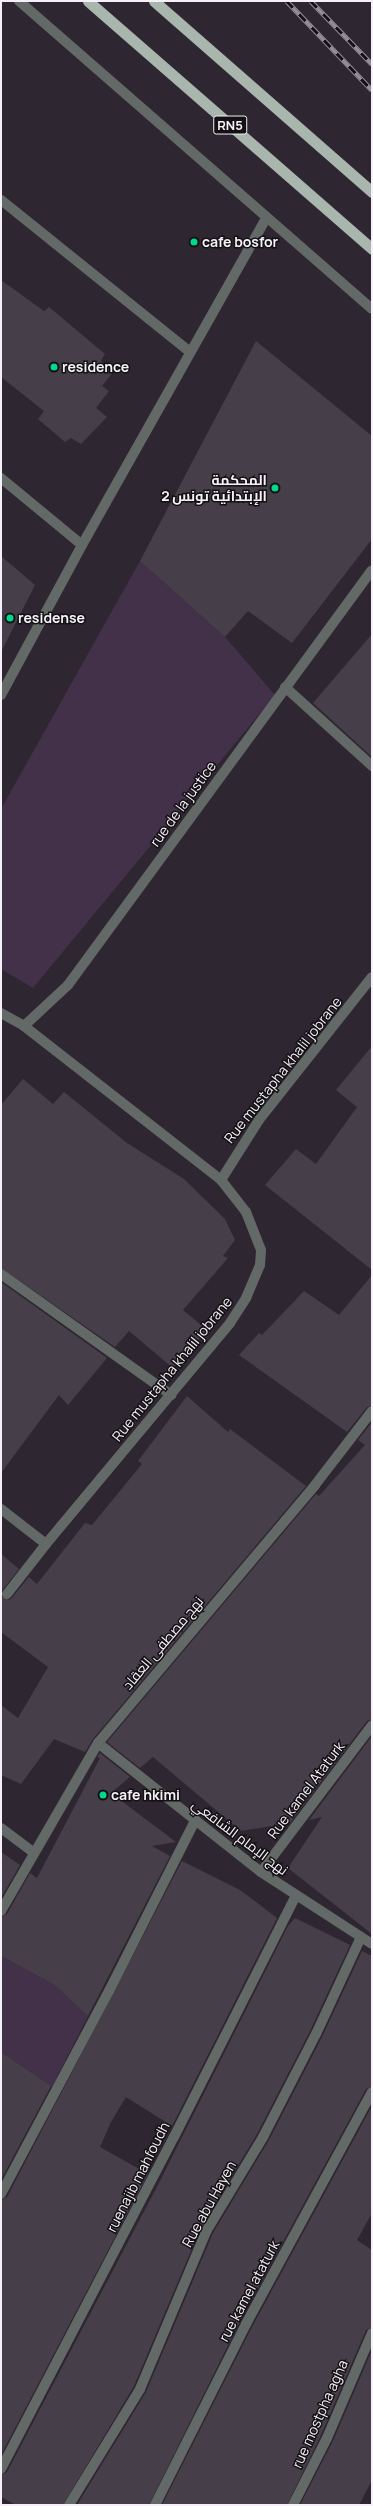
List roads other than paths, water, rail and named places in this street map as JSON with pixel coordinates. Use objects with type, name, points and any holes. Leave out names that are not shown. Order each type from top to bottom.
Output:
[{"type":"highway","name":"RN5","points":[[88,1],[372,249]]},
{"type":"highway","points":[[154,1],[372,192]]},
{"type":"street","points":[[19,1],[372,309]]},
{"type":"street","points":[[1,200],[190,352]]},
{"type":"street","points":[[1,695],[82,545],[266,218]]},
{"type":"street","points":[[1,478],[82,545]]},
{"type":"street","name":"rue de la justice","points":[[24,1026],[68,985],[372,570]]},
{"type":"street","points":[[285,687],[372,766]]},
{"type":"street","name":"Rue mustapha khalil jobrane","points":[[7,1594],[46,1544],[172,1395],[230,1323],[246,1298],[260,1265],[261,1250],[246,1212],[221,1180],[259,1120],[372,977]]},
{"type":"street","points":[[1,1013],[24,1026],[221,1180]]},
{"type":"street","points":[[1,1274],[172,1395]]},
{"type":"street","name":"نهج مصطفى العقاد","points":[[1,1911],[98,1743],[315,1485],[372,1411]]},
{"type":"street","points":[[1,1510],[46,1544]]},
{"type":"street","name":"Rue kamel Ataturk","points":[[261,1872],[372,1725]]},
{"type":"street","name":"نهج الإمام الشافعي","points":[[98,1743],[261,1872],[372,1944]]},
{"type":"street","points":[[1,2194],[109,1991],[195,1821]]},
{"type":"street","points":[[1,1828],[34,1852]]},
{"type":"street","name":"ruenajib mahfoudh","points":[[1,2469],[174,2137],[296,1895]]},
{"type":"street","name":"Rue abu Hayen","points":[[69,2505],[140,2389],[208,2230],[263,2137],[316,2034],[361,1937]]},
{"type":"street","name":"rue kamel ataturk","points":[[155,2505],[246,2324],[372,2092]]},
{"type":"street","name":"rue mostpha agha","points":[[293,2505],[327,2438],[372,2333]]},
{"type":"railway","points":[[287,1],[372,90]]},
{"type":"railway","points":[[311,1],[372,64]]},
{"type":"place","name":"cafe bosfor","points":[[194,242]]},
{"type":"place","name":"residence","points":[[54,367]]},
{"type":"place","name":"المحكمة الإبتدائية تونس 2","points":[[275,488]]},
{"type":"place","name":"residense","points":[[10,618]]},
{"type":"place","name":"cafe hkimi","points":[[103,1795]]}]
